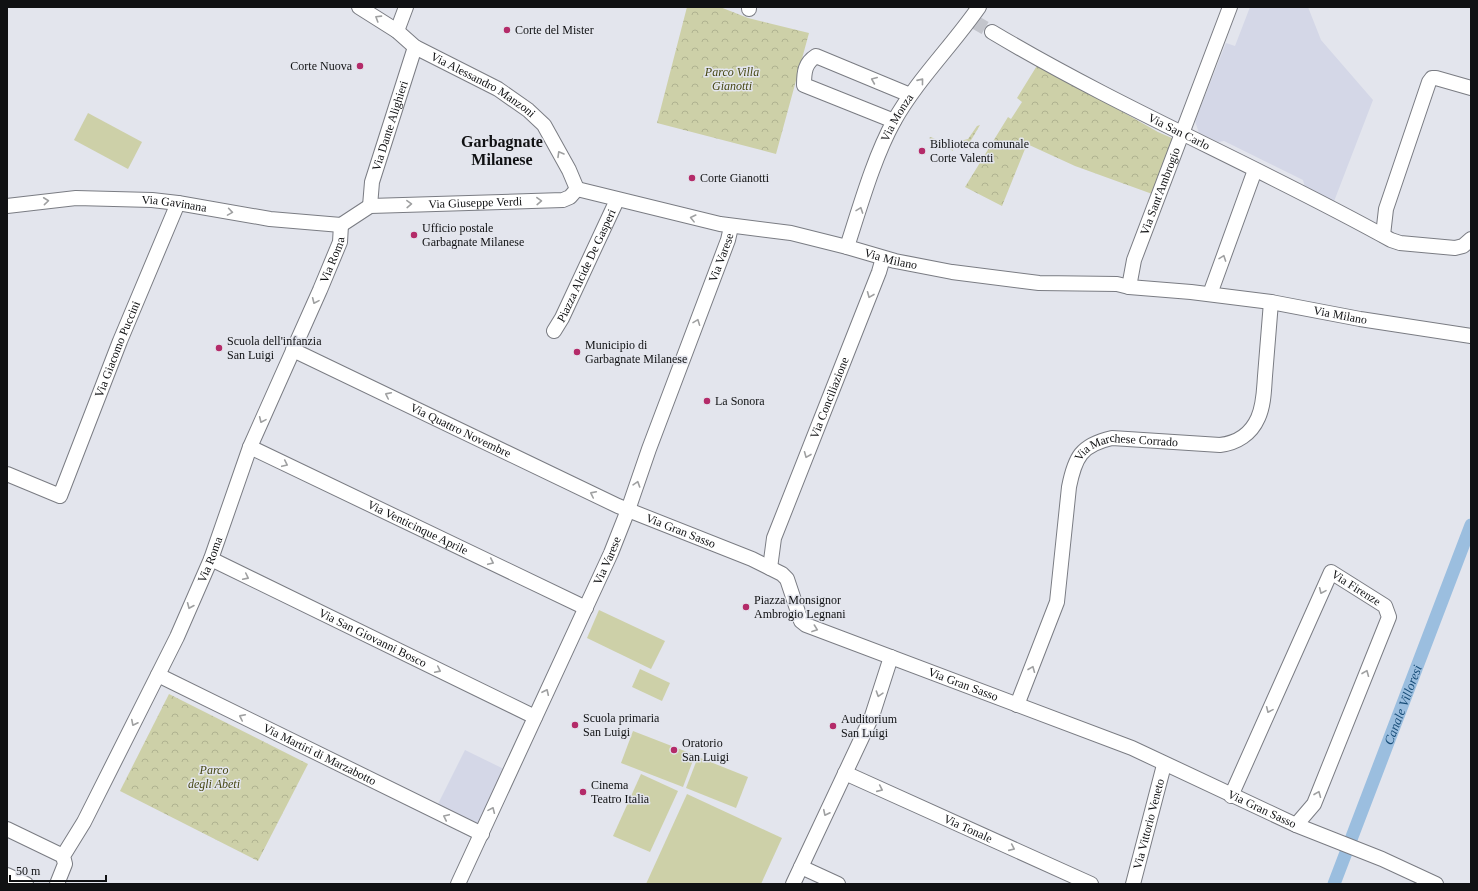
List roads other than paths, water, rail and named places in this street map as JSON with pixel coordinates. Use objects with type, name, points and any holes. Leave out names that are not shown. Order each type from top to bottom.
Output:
[{"type":"street","name":"Via Alessandro Manzoni","points":[[359,7],[397,31],[415,47],[498,89],[528,110],[544,125],[570,170],[577,189]]},
{"type":"street","points":[[397,31],[406,7]]},
{"type":"street","name":"Via Monza","points":[[847,246],[885,138],[894,121],[910,95],[972,20],[979,7]]},
{"type":"street","name":"Via Sant'Ambrogio","points":[[1129,287],[1134,260],[1230,7]]},
{"type":"street","name":"Via San Carlo","points":[[992,32],[1087,86],[1182,132],[1400,243],[1455,248],[1463,246],[1471,239]]},
{"type":"street","name":"Via Dante Alighieri","points":[[370,206],[372,182],[415,47]]},
{"type":"street","points":[[894,121],[804,85],[804,74],[809,61],[816,56],[910,95]]},
{"type":"street","points":[[1383,235],[1386,209],[1429,82],[1432,78],[1436,78],[1471,88]]},
{"type":"street","points":[[1210,294],[1255,170]]},
{"type":"street","name":"Via Milano","points":[[577,189],[731,227],[790,234],[847,246],[883,258],[952,272],[1039,283],[1117,284],[1129,287],[1210,294],[1271,302],[1360,319],[1471,336]]},
{"type":"street","name":"Via Giuseppe Verdi","points":[[370,206],[563,200],[570,197],[577,189]]},
{"type":"street","name":"Via Gavinana","points":[[7,206],[76,198],[152,200],[270,219],[341,225]]},
{"type":"street","name":"Piazza Alcide De Gasperi","points":[[554,331],[562,318],[617,200]]},
{"type":"street","name":"Via Giacomo Puccini","points":[[7,474],[60,496],[120,341],[178,203]]},
{"type":"street","points":[[341,225],[370,206]]},
{"type":"street","points":[[1369,228],[1386,209]]},
{"type":"street","name":"Via Roma","points":[[57,884],[65,864],[63,856],[84,822],[177,637],[211,560],[250,448],[340,242],[341,225]]},
{"type":"street","name":"Via Varese","points":[[458,884],[586,608],[628,510],[649,449],[728,240],[731,227]]},
{"type":"street","name":"Via Conciliazione","points":[[770,568],[774,538],[879,272],[883,258]]},
{"type":"street","name":"Via Marchese Corrado","points":[[1017,706],[1055,611],[1060,589],[1069,488],[1072,471],[1078,457],[1086,448],[1096,442],[1112,438],[1220,445],[1230,444],[1242,438],[1251,430],[1258,418],[1263,402],[1271,302]]},
{"type":"street","name":"Via Quattro Novembre","points":[[293,350],[628,510]]},
{"type":"street","name":"Via Venticinque Aprile","points":[[250,448],[586,608]]},
{"type":"street","name":"Via Gran Sasso","points":[[628,510],[752,559],[782,574],[787,579],[803,623],[1017,706],[1132,748],[1164,765],[1231,796],[1324,837],[1375,856],[1436,884]]},
{"type":"street","name":"Via Conciliazione","points":[[752,559],[774,538]]},
{"type":"street","name":"Via San Giovanni Bosco","points":[[211,560],[535,717]]},
{"type":"street","name":"Via Firenze","points":[[1231,796],[1331,572],[1385,606],[1389,617],[1314,804],[1296,825]]},
{"type":"street","points":[[794,884],[872,716],[891,658]]},
{"type":"street","name":"Via Martiri di Marzabotto","points":[[158,675],[482,834]]},
{"type":"street","name":"Via Vittorio Veneto","points":[[1133,884],[1164,765]]},
{"type":"street","name":"Via Tonale","points":[[845,774],[1091,884]]},
{"type":"street","points":[[7,829],[63,856]]},
{"type":"street","points":[[801,867],[838,884]]},
{"type":"street","points":[[7,875],[26,884]]},
{"type":"waterway","name":"Canale Villoresi","points":[[1334,884],[1471,525]]},
{"type":"tunnel","points":[[973,21],[992,32]]},
{"type":"place","name":"Corte del Mister","points":[[507,30]]},
{"type":"place","name":"Corte Nuova","points":[[360,66]]},
{"type":"place","name":"Biblioteca comunale Corte Valenti","points":[[922,151]]},
{"type":"place","name":"Corte Gianotti","points":[[692,178]]},
{"type":"place","name":"Ufficio postale Garbagnate Milanese","points":[[414,235]]},
{"type":"place","name":"Scuola dell'infanzia San Luigi","points":[[219,348]]},
{"type":"place","name":"Municipio di Garbagnate Milanese","points":[[577,352]]},
{"type":"place","name":"La Sonora","points":[[707,401]]},
{"type":"place","name":"Piazza Monsignor Ambrogio Legnani","points":[[746,607]]},
{"type":"place","name":"Scuola primaria San Luigi","points":[[575,725]]},
{"type":"place","name":"Auditorium San Luigi","points":[[833,726]]},
{"type":"place","name":"Oratorio San Luigi","points":[[674,750]]},
{"type":"place","name":"Cinema Teatro Italia","points":[[583,792]]},
{"type":"district","name":"Garbagnate Milanese","points":[[502,150]]},
{"type":"park label","name":"Parco Villa Gianotti","points":[[732,79]]},
{"type":"park label","name":"Parco degli Abeti","points":[[214,777]]}]
